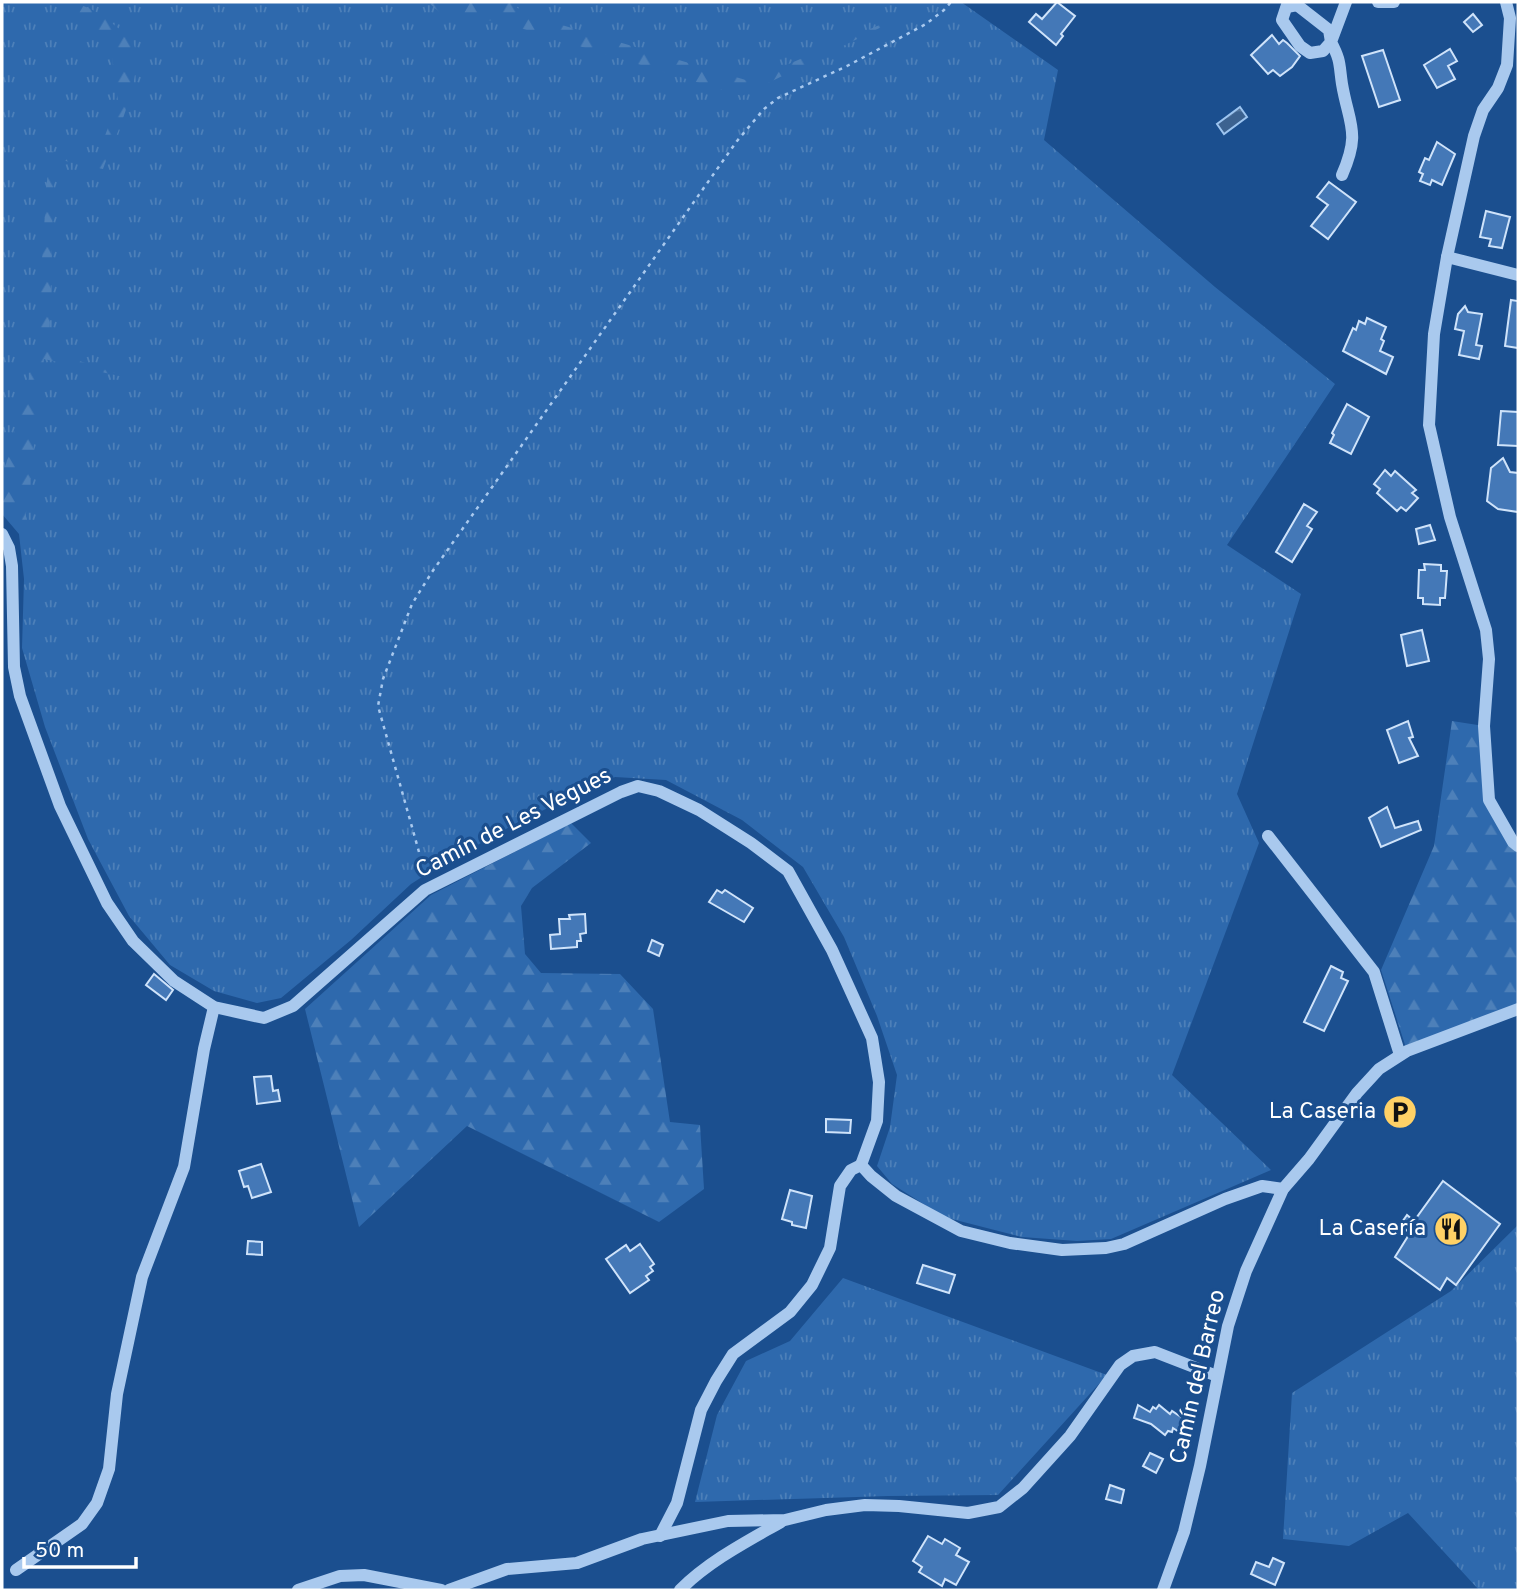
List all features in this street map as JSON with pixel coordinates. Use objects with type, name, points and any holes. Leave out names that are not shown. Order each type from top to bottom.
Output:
[{"type":"street","points":[[1342,175],[1351,153],[1353,129],[1342,85],[1341,61],[1331,42],[1329,30],[1297,5],[1287,5],[1282,20],[1300,46],[1310,53],[1323,51],[1331,42],[1346,2]]},
{"type":"street","points":[[1378,2],[1394,2]]},
{"type":"street","points":[[1506,2],[1510,18],[1507,65],[1498,88],[1483,110],[1474,136],[1447,257],[1434,334],[1429,425],[1450,517],[1486,630],[1489,659],[1483,726],[1489,800],[1518,846]]},
{"type":"street","points":[[1447,257],[1518,275]]},
{"type":"street","name":"Camín de Les Vegues","points":[[2,534],[9,548],[12,566],[14,667],[20,696],[60,806],[107,903],[133,942],[174,981],[214,1007],[264,1018],[293,1006],[425,890],[621,792],[638,786],[659,791],[699,810],[751,843],[788,871],[832,950],[872,1038],[880,1082],[877,1121],[861,1165]]},
{"type":"street","points":[[1268,836],[1374,972],[1400,1055]]},
{"type":"street","points":[[16,1570],[82,1524],[97,1503],[109,1469],[117,1394],[142,1277],[184,1167],[214,1007]]},
{"type":"street","name":"Camín del Barreo","points":[[1163,1590],[1184,1532],[1228,1326],[1246,1271],[1283,1189],[1309,1159],[1357,1093],[1379,1069],[1424,1044],[1518,1009]]},
{"type":"street","points":[[660,1536],[677,1503],[701,1410],[716,1381],[733,1354],[790,1312],[812,1285],[830,1248],[840,1186],[851,1170],[861,1165],[896,1195],[961,1231],[1010,1243],[1062,1250],[1106,1248],[1124,1244],[1225,1199],[1262,1186],[1283,1189]]},
{"type":"street","points":[[449,1590],[483,1585],[507,1569],[577,1563],[642,1539],[727,1521],[785,1520],[826,1510],[865,1505],[968,1513],[999,1507],[1023,1488],[1070,1436],[1120,1365],[1133,1356],[1155,1352],[1217,1376]]},
{"type":"street","points":[[680,1590],[709,1565],[785,1520]]},
{"type":"street","points":[[298,1590],[340,1577],[364,1576],[441,1590]]},
{"type":"path","points":[[419,852],[378,706],[383,679],[412,604],[441,558],[737,141],[764,109],[778,98],[847,66],[926,24],[951,2]]},
{"type":"green space","points":[[2,2],[961,2],[1058,70],[1044,140],[1215,287],[1335,384],[1227,545],[1301,594],[1237,794],[1259,843],[1172,1075],[1271,1170],[1111,1239],[1077,1241],[1022,1237],[944,1217],[892,1184],[877,1166],[890,1127],[897,1075],[877,1016],[844,937],[803,867],[742,820],[666,780],[615,777],[522,820],[433,870],[411,884],[351,940],[281,998],[257,1003],[214,991],[170,965],[129,916],[88,839],[45,727],[22,648],[24,579],[19,534],[2,514]]},
{"type":"green space","points":[[53,2],[78,4],[99,13],[129,37],[136,55],[127,106],[103,169],[61,160],[54,172],[49,351],[137,380],[44,359],[25,522],[2,505],[2,479],[36,352],[49,151],[97,157],[118,101],[110,41]]},
{"type":"green space","points":[[428,2],[439,2],[444,8],[459,2],[510,2],[525,14],[749,81],[926,5],[742,96],[497,21],[445,17]]},
{"type":"green space","points":[[1452,721],[1484,726],[1489,800],[1518,846],[1518,1009],[1407,1051],[1381,970],[1434,846]]},
{"type":"green space","points":[[571,823],[591,843],[532,888],[521,906],[525,954],[541,973],[620,974],[653,1009],[670,1122],[700,1125],[704,1189],[659,1222],[467,1126],[359,1227],[305,1009],[431,895]]},
{"type":"green space","points":[[1518,1225],[1518,1590],[1479,1590],[1408,1513],[1349,1546],[1283,1539],[1292,1393],[1451,1291]]},
{"type":"green space","points":[[843,1278],[1107,1375],[998,1495],[695,1502],[717,1415],[746,1361],[790,1341]]},
{"type":"water","points":[[1240,107],[1247,117],[1224,134],[1217,124]]},
{"type":"building","points":[[1057,2],[1075,16],[1056,45],[1029,22],[1036,14],[1042,19]]},
{"type":"building","points":[[1473,14],[1482,25],[1473,32],[1464,22]]},
{"type":"building","points":[[1272,35],[1279,44],[1283,40],[1300,56],[1292,67],[1280,76],[1273,70],[1268,74],[1251,55]]},
{"type":"building","points":[[1450,49],[1457,61],[1448,66],[1455,79],[1437,88],[1424,65]]},
{"type":"building","points":[[1383,50],[1400,100],[1379,107],[1362,56]]},
{"type":"building","points":[[1437,142],[1455,154],[1442,185],[1432,180],[1430,185],[1420,181],[1423,174],[1419,172],[1425,158],[1429,160]]},
{"type":"building","points":[[1329,182],[1356,202],[1328,239],[1311,226],[1328,205],[1317,197]]},
{"type":"building","points":[[1486,211],[1510,217],[1502,248],[1489,246],[1491,239],[1480,237]]},
{"type":"building","points":[[1511,300],[1518,301],[1518,348],[1505,346]]},
{"type":"building","points":[[1465,306],[1468,312],[1482,314],[1476,345],[1482,346],[1479,359],[1459,355],[1464,331],[1455,329],[1458,314]]},
{"type":"building","points":[[1367,318],[1386,327],[1380,351],[1393,357],[1386,374],[1343,351],[1353,328],[1356,330],[1359,321],[1365,324]]},
{"type":"building","points":[[1347,404],[1369,417],[1351,454],[1330,443],[1334,435],[1332,433]]},
{"type":"building","points":[[1501,411],[1518,412],[1518,446],[1498,445]]},
{"type":"building","points":[[1503,458],[1510,472],[1518,473],[1518,512],[1498,509],[1487,501],[1491,468]]},
{"type":"building","points":[[1385,470],[1391,476],[1395,471],[1416,490],[1412,493],[1418,498],[1406,511],[1401,507],[1397,511],[1377,493],[1380,489],[1374,484]]},
{"type":"building","points":[[1304,504],[1317,512],[1307,526],[1312,529],[1292,562],[1276,552]]},
{"type":"building","points":[[1430,525],[1435,540],[1419,544],[1416,529]]},
{"type":"building","points":[[1424,564],[1441,565],[1441,571],[1447,571],[1445,598],[1440,598],[1440,605],[1423,604],[1423,598],[1418,598],[1419,570],[1425,570]]},
{"type":"building","points":[[1422,630],[1429,661],[1407,666],[1401,635]]},
{"type":"building","points":[[1408,721],[1413,737],[1409,738],[1418,756],[1399,763],[1387,730]]},
{"type":"building","points":[[1387,807],[1395,828],[1418,821],[1421,830],[1381,847],[1369,818]]},
{"type":"building","points":[[717,890],[722,893],[725,890],[753,908],[744,922],[709,902]]},
{"type":"building","points":[[585,914],[586,933],[580,934],[581,941],[577,941],[577,947],[551,949],[550,935],[560,934],[559,919]]},
{"type":"building","points":[[652,940],[663,945],[659,956],[648,951]]},
{"type":"building","points":[[1331,966],[1343,972],[1341,978],[1348,981],[1324,1031],[1304,1022]]},
{"type":"building","points":[[154,974],[173,990],[166,1000],[146,985]]},
{"type":"building","points":[[271,1076],[273,1091],[278,1090],[280,1101],[257,1104],[254,1077]]},
{"type":"building","points":[[826,1119],[851,1120],[850,1133],[826,1132]]},
{"type":"building","points":[[261,1164],[271,1192],[252,1198],[248,1186],[244,1187],[239,1171]]},
{"type":"building","name":"La Casería","points":[[1443,1181],[1500,1224],[1456,1285],[1447,1278],[1440,1290],[1395,1257],[1410,1233],[1400,1225],[1407,1215],[1414,1221]]},
{"type":"building","points":[[790,1190],[812,1196],[806,1228],[792,1225],[792,1222],[782,1219]]},
{"type":"building","points":[[248,1241],[262,1242],[262,1255],[247,1254]]},
{"type":"building","points":[[640,1244],[654,1264],[650,1267],[653,1271],[646,1276],[649,1280],[630,1293],[606,1259],[626,1245],[630,1251]]},
{"type":"building","points":[[923,1265],[955,1275],[949,1293],[917,1283]]},
{"type":"building","points":[[1138,1405],[1150,1412],[1153,1407],[1156,1409],[1159,1405],[1170,1414],[1172,1411],[1187,1421],[1179,1432],[1173,1428],[1172,1432],[1168,1431],[1165,1435],[1151,1424],[1134,1418]]},
{"type":"building","points":[[1150,1453],[1163,1459],[1156,1473],[1143,1466]]},
{"type":"building","points":[[1110,1485],[1124,1490],[1121,1503],[1106,1499]]},
{"type":"building","points":[[928,1536],[942,1544],[945,1539],[960,1548],[956,1555],[969,1562],[956,1585],[945,1579],[942,1586],[919,1572],[922,1567],[913,1561]]},
{"type":"building","points":[[1273,1558],[1284,1563],[1275,1585],[1251,1574],[1256,1562],[1269,1567]]},
{"type":"place","name":"La Caseria","points":[[1400,1112]]},
{"type":"place","name":"La Casería","points":[[1451,1229]]}]
